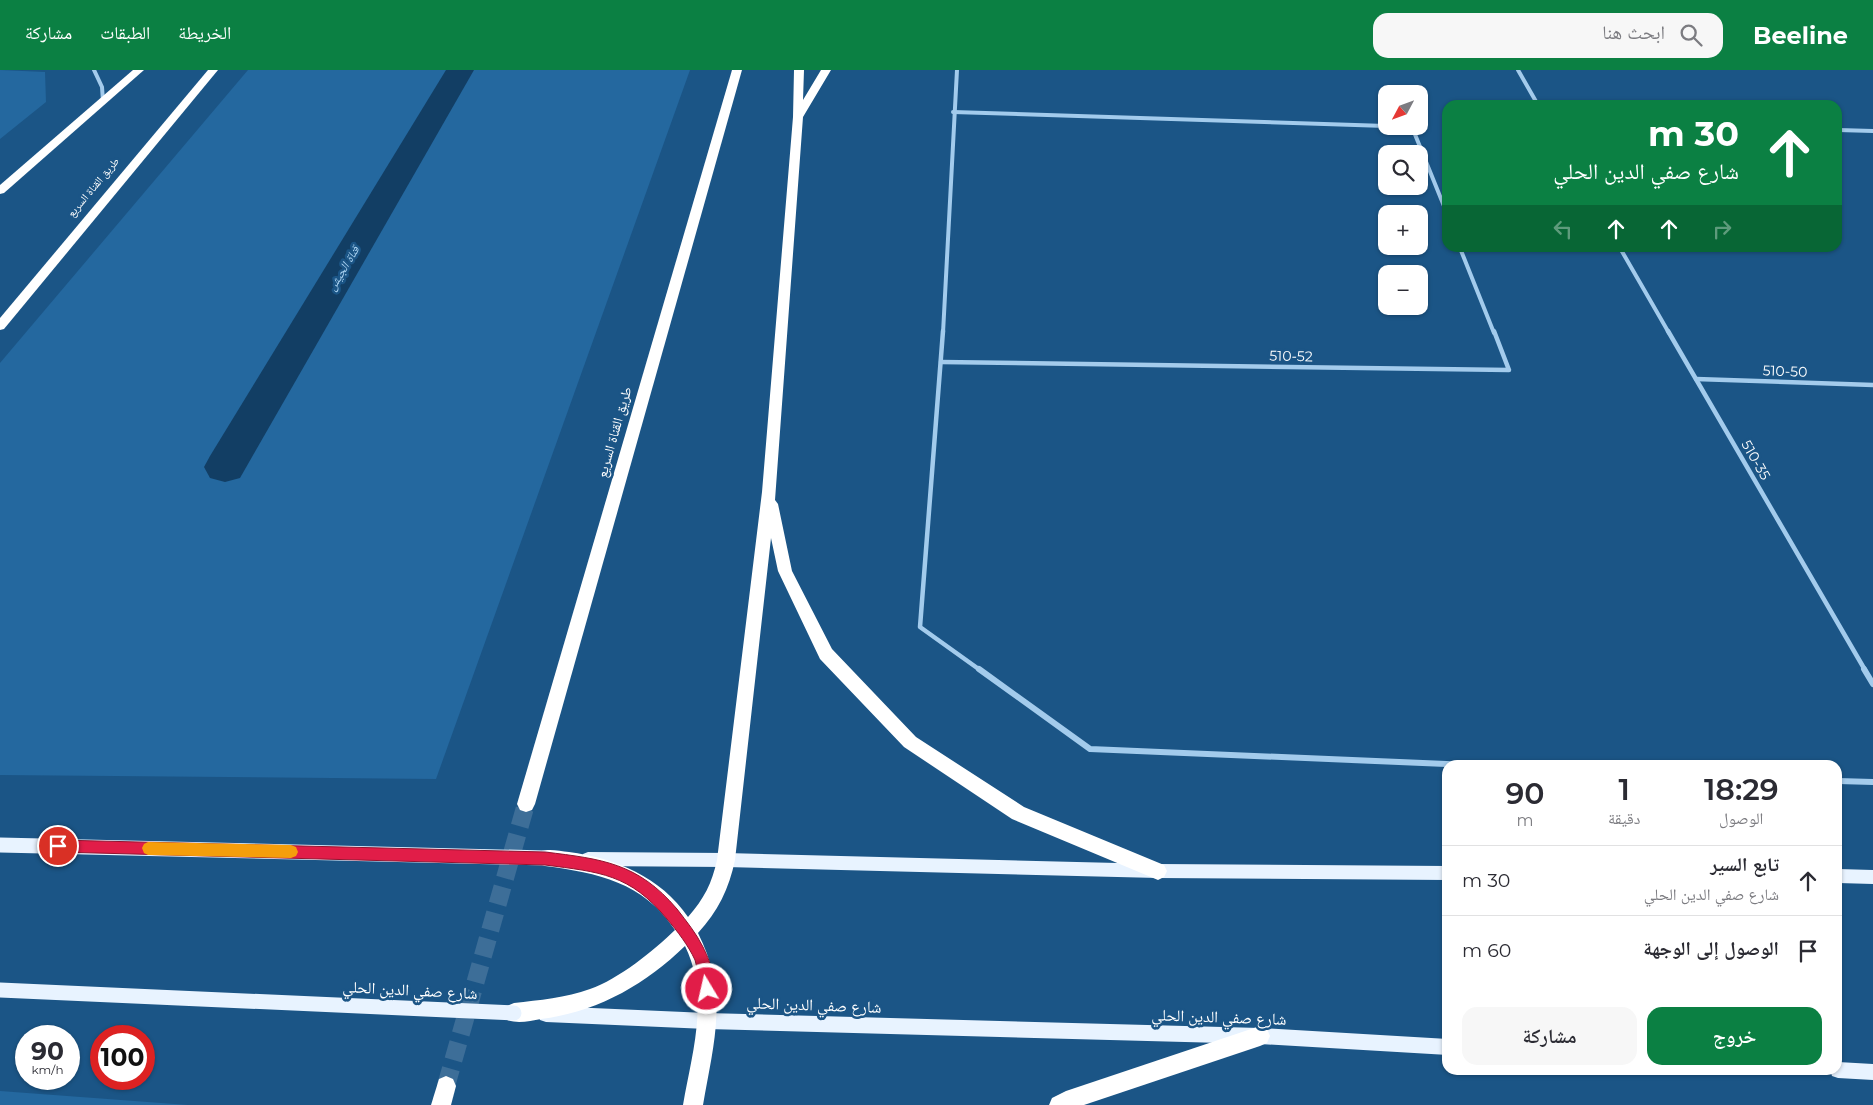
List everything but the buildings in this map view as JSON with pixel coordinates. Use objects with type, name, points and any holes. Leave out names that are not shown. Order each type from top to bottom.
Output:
[{"type":"highway","points":[[0,191],[139,70]]},
{"type":"highway","name":"طريق القناة السريع","points":[[0,326],[213,70]]},
{"type":"highway","name":"طريق القناة السريع","points":[[526,804],[738,70]]},
{"type":"highway","points":[[514,1013],[561,1007],[599,995],[644,966],[687,932],[712,902],[722,879],[726,860],[769,492],[798,117],[799,70]]},
{"type":"highway","points":[[798,117],[826,70]]},
{"type":"highway","points":[[769,492],[786,571],[826,654],[910,742],[1018,813],[1158,871]]},
{"type":"highway","points":[[545,858],[590,864],[620,872],[648,888],[658,897],[687,932],[703,961],[707,989],[707,1021],[693,1105]]},
{"type":"highway","points":[[1059,1105],[1066,1100],[1260,1036]]},
{"type":"main road","points":[[0,844],[665,861],[726,860],[1158,871],[1442,874]]},
{"type":"main road","points":[[1842,876],[1873,877]]},
{"type":"main road","name":"شارع صفي الدين الحلي","points":[[0,990],[707,1021],[1260,1036],[1442,1047]]},
{"type":"main road","points":[[1842,1070],[1873,1072]]},
{"type":"street","points":[[94,70],[102,87],[103,101]]},
{"type":"street","points":[[957,70],[953,112],[940,362],[920,627],[1090,748],[1442,764]]},
{"type":"street","points":[[1518,70],[1535,100]]},
{"type":"street","points":[[953,112],[1378,126]]},
{"type":"street","points":[[1842,130],[1873,131]]},
{"type":"street","points":[[1415,135],[1442,201]]},
{"type":"street","name":"510-52","points":[[940,362],[1509,370],[1462,252]]},
{"type":"street","name":"510-35","points":[[1622,252],[1873,684]]},
{"type":"street","name":"510-50","points":[[1696,379],[1873,385]]},
{"type":"street","points":[[1842,781],[1873,782]]},
{"type":"shaded area","points":[[0,70],[45,72],[46,102],[0,139]]},
{"type":"shaded area","points":[[248,70],[690,70],[436,779],[0,775],[0,363]]},
{"type":"shaded area","points":[[0,1091],[188,1105],[0,1105]]},
{"type":"waterway","name":"قناة الجيش","points":[[225,467],[460,70]]},
{"type":"tunnel","points":[[446,1086],[526,804]]},
{"type":"slow traffic","points":[[148,848],[291,852]]},
{"type":"route","points":[[58,846],[545,858],[590,864],[620,872],[648,888],[658,897],[690,936],[703,961],[707,989]]}]
